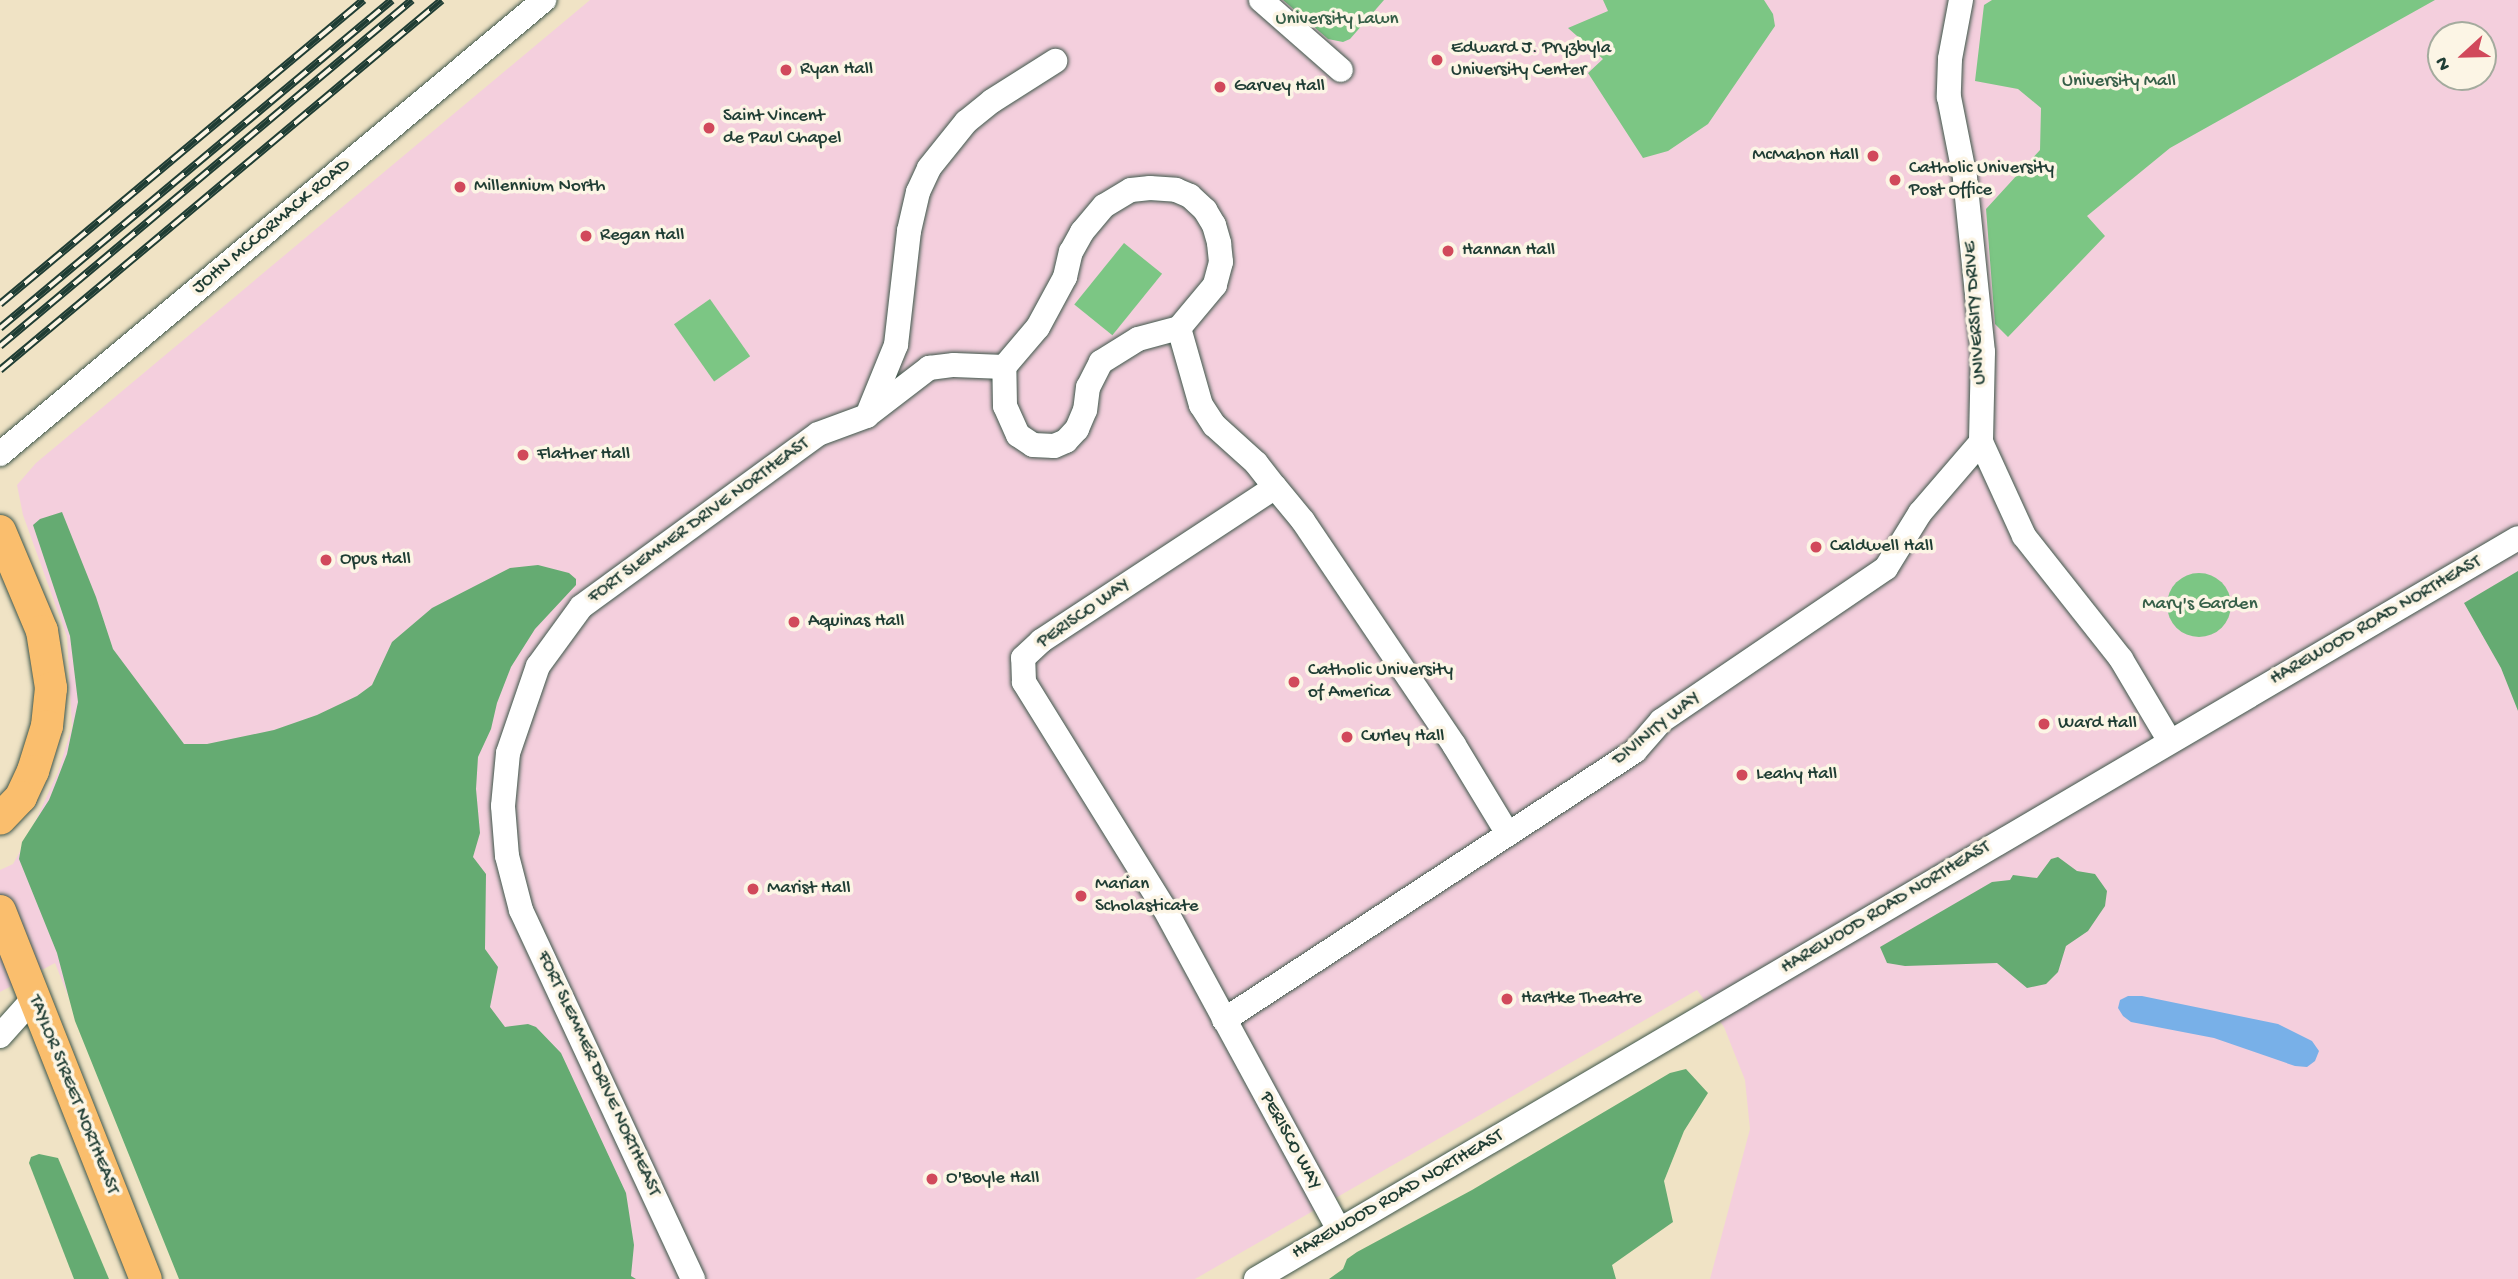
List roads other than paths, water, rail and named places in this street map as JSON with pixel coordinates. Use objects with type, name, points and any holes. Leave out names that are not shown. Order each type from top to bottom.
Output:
[{"type":"main road","points":[[0,530],[42,631],[51,688],[47,726],[33,771],[21,797],[0,819]]},
{"type":"main road","name":"TAYLOR STREET NORTHEAST","points":[[0,911],[146,1279]]},
{"type":"street","name":"JOHN MCCORMACK ROAD","points":[[0,454],[544,0]]},
{"type":"street","points":[[1261,0],[1341,70]]},
{"type":"street","name":"UNIVERSITY DRIVE","points":[[1961,0],[1950,59],[1949,97],[1965,178],[1983,352],[1981,442],[2024,536],[2121,659],[2169,740]]},
{"type":"street","points":[[867,416],[896,345],[909,231],[918,192],[929,168],[966,122],[992,101],[1055,61]]},
{"type":"street","points":[[1150,188],[1183,193],[1205,210],[1214,225],[1221,262],[1215,285],[1179,328],[1138,339],[1101,362],[1088,387],[1085,410],[1077,429],[1066,441],[1054,446],[1033,445],[1018,435],[1005,406],[1004,367],[1038,327],[1065,277],[1071,252],[1082,232],[1104,206],[1131,190],[1150,188]]},
{"type":"street","points":[[1179,328],[1201,405],[1214,425],[1256,463],[1303,521],[1454,745],[1508,834]]},
{"type":"street","name":"FORT SLEMMER DRIVE NORTHEAST","points":[[693,1279],[522,910],[507,856],[503,806],[508,753],[538,666],[581,607],[818,434],[867,416],[929,368],[954,365],[1004,367]]},
{"type":"street","name":"DIVINITY WAY","points":[[1224,1020],[1635,751],[1661,720],[1886,568],[1920,513],[1981,442]]},
{"type":"street","name":"PERISCO WAY","points":[[1275,487],[1223,518],[1041,640],[1023,658],[1024,682],[1164,908],[1339,1230]]},
{"type":"street","name":"HAREWOOD ROAD NORTHEAST","points":[[1256,1279],[2169,740],[2518,538]]},
{"type":"street","points":[[0,1035],[34,998]]},
{"type":"water","points":[[2128,996],[2142,996],[2278,1024],[2312,1041],[2319,1051],[2315,1061],[2307,1067],[2295,1066],[2214,1038],[2131,1022],[2118,1008],[2120,1000]]},
{"type":"railway","points":[[0,304],[364,0]]},
{"type":"railway","points":[[0,328],[392,0]]},
{"type":"railway","points":[[0,346],[412,0]]},
{"type":"railway","points":[[0,370],[442,0]]},
{"type":"place","name":"Edward J. Pryzbyla University Center","points":[[1437,60]]},
{"type":"place","name":"Ryan Hall","points":[[786,70]]},
{"type":"place","name":"Garvey Hall","points":[[1220,87]]},
{"type":"place","name":"Saint Vincent de Paul Chapel","points":[[709,128]]},
{"type":"place","name":"McMahon Hall","points":[[1873,156]]},
{"type":"place","name":"Catholic University Post Office","points":[[1895,180]]},
{"type":"place","name":"Millennium North","points":[[460,187]]},
{"type":"place","name":"Regan Hall","points":[[586,236]]},
{"type":"place","name":"Hannan Hall","points":[[1448,251]]},
{"type":"place","name":"Flather Hall","points":[[523,455]]},
{"type":"place","name":"Caldwell Hall","points":[[1816,547]]},
{"type":"place","name":"Opus Hall","points":[[326,560]]},
{"type":"place","name":"Aquinas Hall","points":[[794,622]]},
{"type":"place","name":"Catholic University of America","points":[[1294,682]]},
{"type":"place","name":"Ward Hall","points":[[2044,724]]},
{"type":"place","name":"Curley Hall","points":[[1347,737]]},
{"type":"place","name":"Leahy Hall","points":[[1742,775]]},
{"type":"place","name":"Marist Hall","points":[[753,889]]},
{"type":"place","name":"Marian Scholasticate","points":[[1081,896]]},
{"type":"place","name":"Hartke Theatre","points":[[1507,999]]},
{"type":"place","name":"O'Boyle Hall","points":[[932,1179]]},
{"type":"park label","name":"University Lawn","points":[[1337,20]]},
{"type":"park label","name":"University Mall","points":[[2119,82]]},
{"type":"park label","name":"Mary's Garden","points":[[2200,605]]}]
